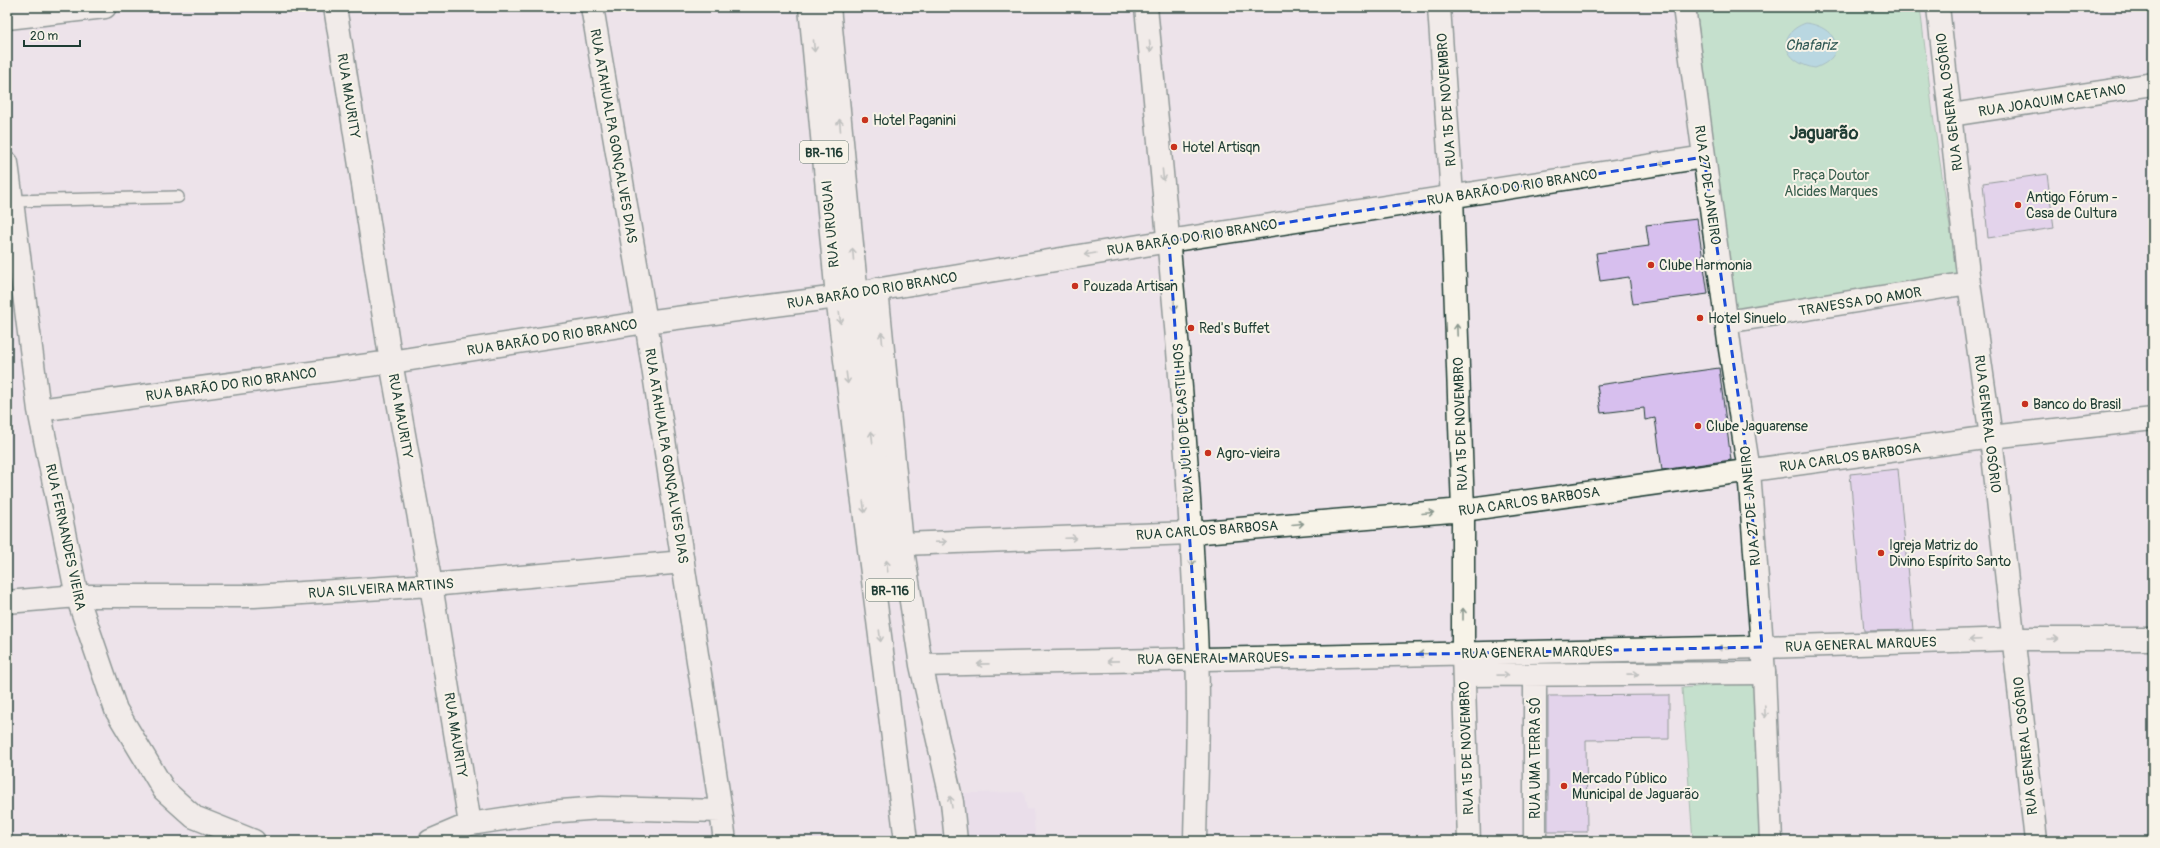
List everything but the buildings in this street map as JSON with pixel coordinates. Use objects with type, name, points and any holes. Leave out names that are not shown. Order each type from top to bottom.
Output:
[{"type":"main road","points":[[7,18],[104,7]]},
{"type":"main road","name":"RUA MAURITY","points":[[335,7],[391,362],[431,585],[470,824]]},
{"type":"main road","name":"RUA ATAHUALPA GONÇALVES DIAS","points":[[592,7],[646,322],[725,841]]},
{"type":"main road","name":"RUA URUGUAI","points":[[810,7],[847,295]]},
{"type":"main road","name":"RUA URUGUAI","points":[[830,7],[847,295]]},
{"type":"main road","name":"RUA JÚLIO DE CASTILHOS","points":[[1146,7],[1169,241],[1191,533],[1198,659],[1195,841]]},
{"type":"main road","name":"RUA 15 DE NOVEMBRO","points":[[1439,7],[1452,196],[1464,510],[1464,675],[1469,841]]},
{"type":"main road","name":"RUA 27 DE JANEIRO","points":[[1684,7],[1726,322],[1749,471],[1764,673],[1771,841]]},
{"type":"main road","name":"RUA GENERAL OSÓRIO","points":[[1938,7],[1969,284],[1991,437],[2036,841]]},
{"type":"main road","name":"RUA JOAQUIM CAETANO","points":[[1951,115],[2153,84]]},
{"type":"main road","name":"RUA BARÃO DO RIO BRANCO","points":[[39,410],[391,362],[646,322],[847,295],[1169,241],[1704,157]]},
{"type":"main road","name":"RUA FERNANDES VIEIRA","points":[[7,163],[39,410],[77,596],[116,710],[164,790],[194,817],[254,841]]},
{"type":"main road","name":"TRAVESSA DO AMOR","points":[[1726,322],[1969,284]]},
{"type":"main road","points":[[877,289],[902,544],[921,665],[952,802],[956,841]]},
{"type":"main road","name":"BR-116","points":[[847,295],[906,841]]},
{"type":"main road","name":"BR-116","points":[[852,339],[918,841]]},
{"type":"main road","name":"RUA CARLOS BARBOSA","points":[[902,544],[1191,533],[1464,510],[1991,437],[2153,419]]},
{"type":"main road","name":"RUA SILVEIRA MARTINS","points":[[7,602],[77,596],[254,596],[431,585],[683,562]]},
{"type":"main road","name":"RUA GENERAL MARQUES","points":[[921,665],[1762,647],[2014,639],[2153,639]]},
{"type":"main road","points":[[1464,675],[1764,673]]},
{"type":"main road","name":"RUA UMA TERRA SÓ","points":[[1534,675],[1535,841]]},
{"type":"main road","points":[[430,841],[470,824],[549,812],[600,808],[721,811]]},
{"type":"lane","points":[[12,202],[178,197]]},
{"type":"highlighted area","points":[[1704,157],[1749,471],[1762,647],[1198,659],[1169,241]]},
{"type":"shaded area","points":[[1024,792],[1027,809],[1033,809],[1036,841],[966,841],[961,793]]},
{"type":"green space","name":"Praça Doutor Alcides Marques","points":[[1696,7],[1920,7],[1934,123],[1958,280],[1736,312]]},
{"type":"green space","points":[[1759,682],[1767,841],[1693,841],[1682,688]]},
{"type":"water","name":"Chafariz","points":[[1806,23],[1826,30],[1835,42],[1836,50],[1832,56],[1826,63],[1815,68],[1804,65],[1796,60],[1787,48],[1787,41],[1790,34],[1796,28]]},
{"type":"place","name":"Hotel Paganini","points":[[865,120]]},
{"type":"place","name":"Hotel Artisqn","points":[[1174,147]]},
{"type":"place","name":"Antigo Fórum - Casa de Cultura","points":[[2018,205]]},
{"type":"place","name":"Clube Harmonia","points":[[1651,265]]},
{"type":"place","name":"Pouzada Artisan","points":[[1075,286]]},
{"type":"place","name":"Hotel Sinuelo","points":[[1700,318]]},
{"type":"place","name":"Red's Buffet","points":[[1191,328]]},
{"type":"place","name":"Banco do Brasil","points":[[2025,404]]},
{"type":"place","name":"Clube Jaguarense","points":[[1698,426]]},
{"type":"place","name":"Agro-vieira","points":[[1208,453]]},
{"type":"place","name":"Igreja Matriz do Divino Espírito Santo","points":[[1881,553]]},
{"type":"place","name":"Mercado Público Municipal de Jaguarão","points":[[1564,786]]},
{"type":"district","name":"Jaguarão","points":[[1824,133]]}]
